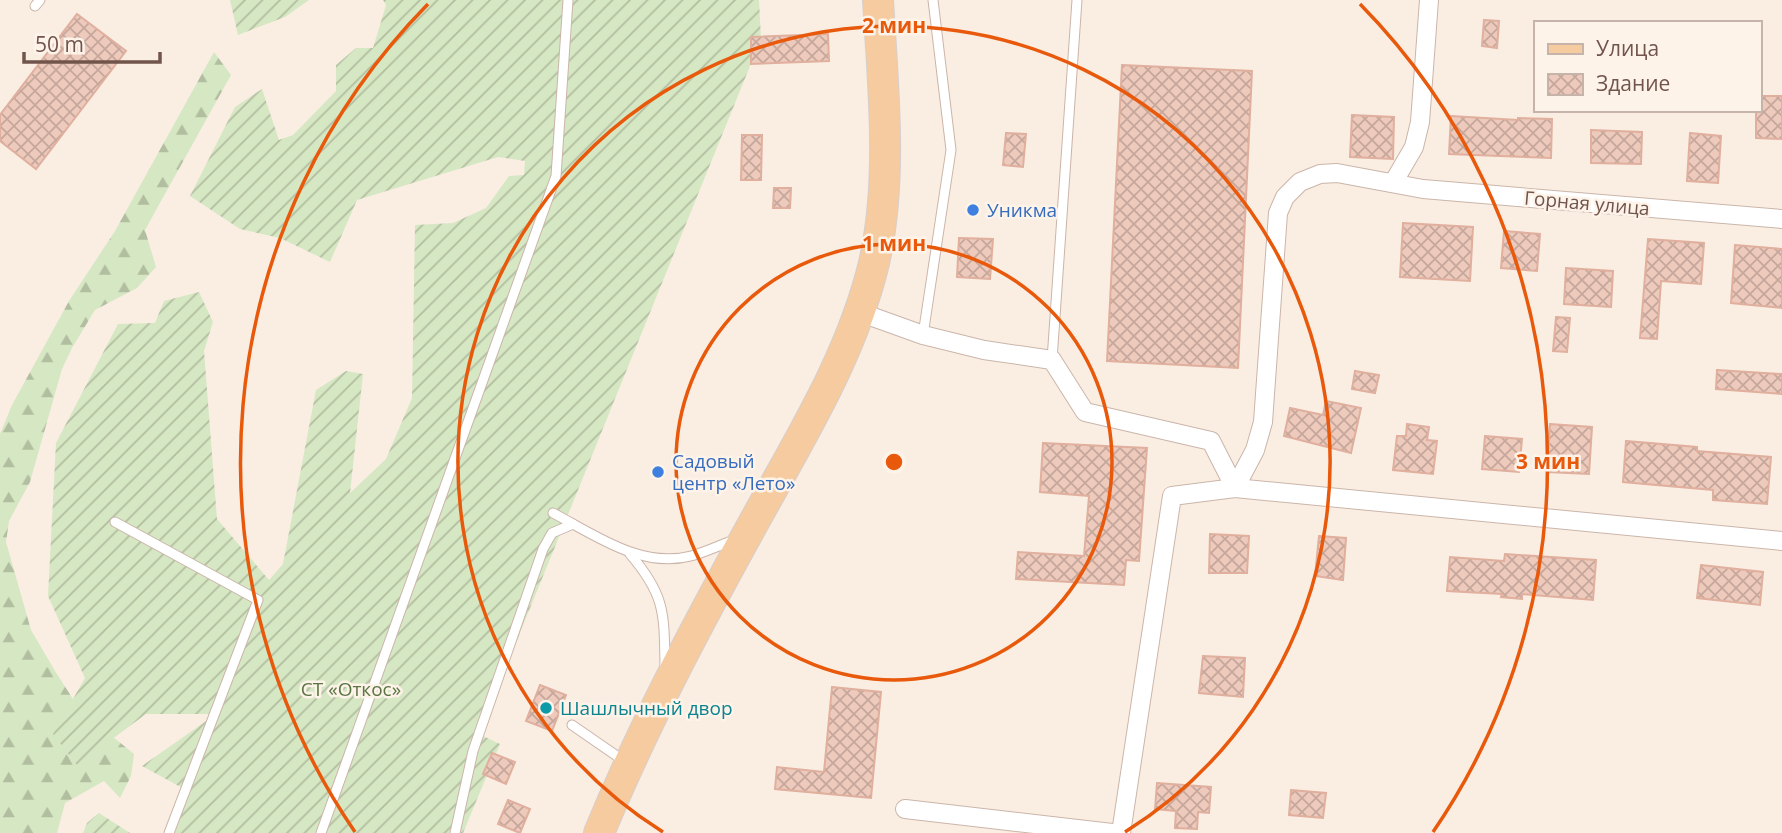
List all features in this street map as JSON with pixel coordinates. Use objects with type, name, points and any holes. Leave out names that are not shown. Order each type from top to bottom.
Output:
[{"type":"main road","points":[[599,833],[628,764],[747,535],[812,417],[859,312],[874,264],[883,214],[883,72],[876,2]]},
{"type":"street","points":[[1393,183],[1414,147],[1420,122],[1429,0]]},
{"type":"street","name":"Горная улица","points":[[1235,488],[1255,450],[1262,422],[1278,213],[1285,197],[1300,182],[1320,174],[1337,173],[1423,189],[1782,219]]},
{"type":"street","points":[[859,312],[923,335],[984,350],[1052,360],[1085,412],[1211,441],[1235,488]]},
{"type":"street","points":[[1121,833],[1172,496],[1235,488],[1782,541]]},
{"type":"street","points":[[905,809],[1112,833]]},
{"type":"lane","points":[[321,833],[556,176],[568,0]]},
{"type":"lane","points":[[923,335],[951,150],[933,0]]},
{"type":"lane","points":[[1052,360],[1077,0]]},
{"type":"lane","points":[[553,513],[629,552],[655,559],[692,556],[747,535]]},
{"type":"lane","points":[[115,522],[258,600],[169,833]]},
{"type":"lane","points":[[455,833],[473,751],[543,549],[552,533],[573,524]]},
{"type":"lane","points":[[629,552],[657,591],[664,618],[666,689]]},
{"type":"lane","points":[[572,725],[628,764]]},
{"type":"green space","points":[[230,0],[309,0],[285,17],[238,35]]},
{"type":"green space","name":"СТ «Откос»","points":[[383,0],[759,0],[761,39],[479,734],[500,744],[463,833],[172,833],[188,791],[142,766],[216,714],[146,714],[77,765],[53,734],[85,678],[48,596],[56,443],[118,324],[155,323],[164,301],[199,292],[213,322],[204,351],[217,519],[269,580],[283,564],[316,390],[346,371],[363,374],[350,493],[386,459],[412,398],[415,225],[453,223],[486,208],[509,176],[524,175],[525,161],[498,157],[357,200],[330,262],[280,238],[240,229],[190,196],[235,107],[262,89],[279,140],[293,135],[336,91],[336,65],[356,48],[373,48],[386,5]]},
{"type":"green space","points":[[214,52],[231,75],[145,230],[156,267],[137,288],[95,310],[72,348],[62,369],[30,482],[9,521],[6,542],[31,630],[80,710],[134,754],[131,776],[120,798],[104,781],[65,803],[57,833],[0,833],[0,434],[12,405],[69,301],[115,231]]},
{"type":"green space","points":[[99,813],[130,833],[83,833],[87,823]]},
{"type":"building","points":[[77,14],[126,51],[36,169],[0,141],[0,115]]},
{"type":"building","points":[[1484,20],[1499,21],[1497,48],[1482,46]]},
{"type":"building","points":[[828,34],[829,61],[751,64],[751,37]]},
{"type":"building","points":[[1122,65],[1252,71],[1238,368],[1107,361]]},
{"type":"building","points":[[1761,96],[1782,96],[1782,139],[1756,138],[1756,112],[1761,112]]},
{"type":"building","points":[[1352,115],[1394,117],[1393,159],[1350,157]]},
{"type":"building","points":[[1451,116],[1552,119],[1551,158],[1449,154]]},
{"type":"building","points":[[1591,130],[1642,132],[1641,164],[1591,163]]},
{"type":"building","points":[[1006,133],[1026,134],[1023,167],[1003,165]]},
{"type":"building","points":[[1690,133],[1721,136],[1718,183],[1687,181]]},
{"type":"building","points":[[742,135],[762,135],[761,180],[741,180]]},
{"type":"building","points":[[774,188],[791,188],[790,208],[773,208]]},
{"type":"building","points":[[1403,223],[1473,227],[1470,281],[1400,277]]},
{"type":"building","points":[[1504,231],[1540,234],[1537,271],[1501,268]]},
{"type":"building","points":[[959,238],[993,239],[990,279],[957,277]]},
{"type":"building","points":[[1648,239],[1704,243],[1701,284],[1661,281],[1657,339],[1640,338]]},
{"type":"building","points":[[1735,245],[1782,249],[1782,308],[1731,303]]},
{"type":"building","points":[[1566,268],[1613,271],[1611,307],[1564,304]]},
{"type":"building","points":[[1556,317],[1570,318],[1567,352],[1553,351]]},
{"type":"building","points":[[1717,370],[1782,374],[1782,394],[1716,389]]},
{"type":"building","points":[[1355,371],[1379,375],[1375,393],[1352,389]]},
{"type":"building","points":[[1326,401],[1361,408],[1351,453],[1284,436],[1290,408],[1323,415]]},
{"type":"building","points":[[1407,424],[1429,427],[1427,440],[1437,441],[1433,474],[1393,470],[1397,436],[1406,436]]},
{"type":"building","points":[[1550,424],[1592,427],[1589,474],[1547,472]]},
{"type":"building","points":[[1485,436],[1522,439],[1519,472],[1482,469]]},
{"type":"building","points":[[1626,441],[1697,447],[1697,451],[1771,457],[1767,504],[1713,500],[1713,490],[1623,482]]},
{"type":"building","points":[[1043,443],[1147,448],[1139,561],[1126,560],[1124,585],[1016,579],[1018,552],[1084,556],[1089,496],[1040,492]]},
{"type":"building","points":[[1210,534],[1249,536],[1247,573],[1209,573]]},
{"type":"building","points":[[1319,536],[1346,538],[1343,580],[1315,576]]},
{"type":"building","points":[[1505,554],[1596,560],[1593,600],[1522,594],[1522,599],[1501,597],[1502,594],[1447,591],[1450,557],[1504,561]]},
{"type":"building","points":[[1701,565],[1763,572],[1760,605],[1697,598]]},
{"type":"building","points":[[1203,656],[1245,658],[1243,697],[1199,693]]},
{"type":"building","name":"Шашлычный двор","points":[[540,685],[566,695],[552,731],[526,721]]},
{"type":"building","points":[[832,687],[881,692],[871,798],[775,789],[777,767],[824,772]]},
{"type":"building","points":[[492,753],[515,762],[506,784],[483,774]]},
{"type":"building","points":[[1157,783],[1211,787],[1209,813],[1198,812],[1197,829],[1175,828],[1176,811],[1155,809]]},
{"type":"building","points":[[1291,790],[1326,793],[1323,818],[1289,815]]},
{"type":"building","points":[[508,800],[530,809],[520,833],[498,824]]},
{"type":"place","name":"Уникма","points":[[973,210]]},
{"type":"place","name":"Садовый центр «Лето»","points":[[658,472]]},
{"type":"place","name":"Шашлычный двор","points":[[546,708]]}]
